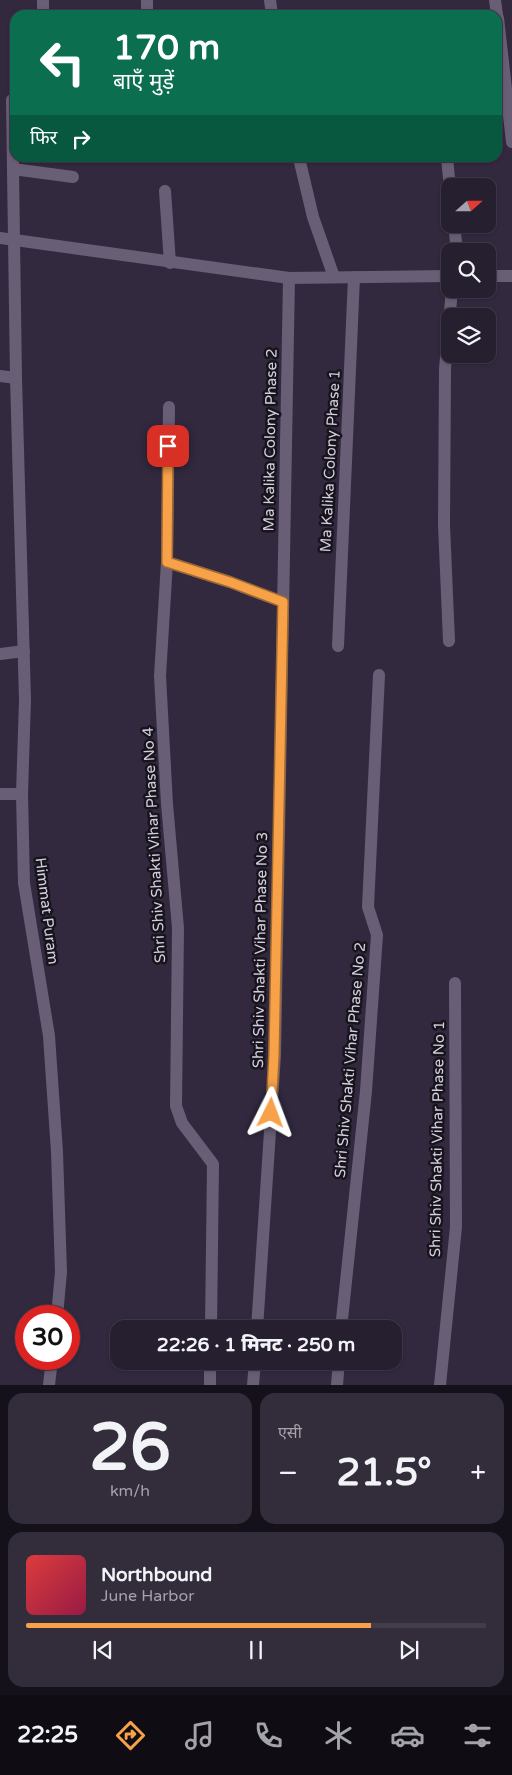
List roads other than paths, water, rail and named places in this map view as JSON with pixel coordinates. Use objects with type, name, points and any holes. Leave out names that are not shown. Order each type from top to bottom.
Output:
[{"type":"street","points":[[502,58],[512,142]]},
{"type":"street","name":"Himmat Puram","points":[[9,100],[10,117]]},
{"type":"street","name":"Himmat Puram","points":[[13,162],[16,378],[25,700],[22,794],[24,883],[49,1036],[56,1142],[61,1272],[57,1305]]},
{"type":"street","points":[[300,162],[313,217],[334,277]]},
{"type":"street","points":[[447,162],[449,178]]},
{"type":"street","points":[[13,169],[73,177]]},
{"type":"street","points":[[165,191],[170,263]]},
{"type":"street","points":[[0,238],[289,278],[441,276]]},
{"type":"street","points":[[496,276],[512,276]]},
{"type":"street","name":"Ma Kalika Colony Phase 1","points":[[338,646],[354,277]]},
{"type":"street","name":"Ma Kalika Colony Phase 2","points":[[283,602],[289,278]]},
{"type":"street","points":[[449,641],[444,525],[445,369],[451,298]]},
{"type":"street","points":[[0,376],[16,378]]},
{"type":"street","name":"Shri Shiv Shakti Vihar Phase No 4","points":[[169,407],[167,562],[160,676],[166,804],[178,928],[176,1106],[182,1123],[213,1164],[211,1320]]},
{"type":"street","points":[[167,562],[230,582],[283,602]]},
{"type":"street","name":"Shri Shiv Shakti Vihar Phase No 3","points":[[258,1320],[274,1055],[283,602]]},
{"type":"street","points":[[0,654],[24,651]]},
{"type":"street","name":"Shri Shiv Shakti Vihar Phase No 2","points":[[342,1320],[366,1091],[377,935],[368,907],[379,675]]},
{"type":"street","points":[[0,794],[22,794]]},
{"type":"street","name":"Shri Shiv Shakti Vihar Phase No 1","points":[[440,1385],[456,1227],[455,984]]},
{"type":"street","points":[[49,1385],[51,1370]]},
{"type":"street","points":[[210,1370],[210,1385]]},
{"type":"street","points":[[253,1385],[254,1370]]},
{"type":"street","points":[[337,1385],[338,1370]]}]
